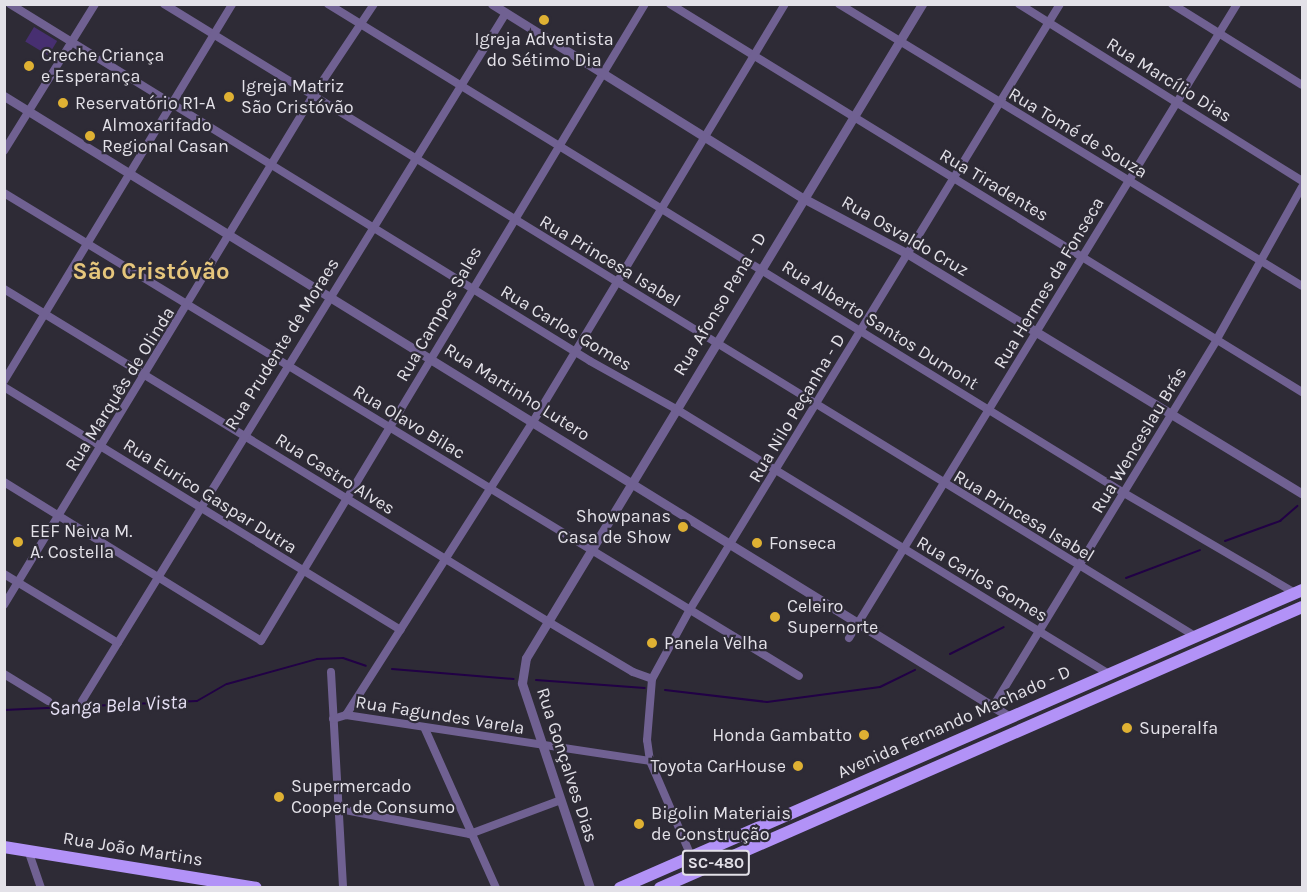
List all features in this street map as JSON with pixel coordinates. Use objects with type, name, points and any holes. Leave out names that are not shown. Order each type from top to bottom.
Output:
[{"type":"main road","name":"Avenida Fernando Machado - D","points":[[620,888],[1299,591]]},
{"type":"main road","name":"Avenida Fernando Machado - D","points":[[660,888],[1302,607]]},
{"type":"main road","points":[[1136,680],[1136,670],[1158,653]]},
{"type":"main road","points":[[1010,717],[1017,731]]},
{"type":"main road","points":[[907,762],[913,778]]},
{"type":"main road","name":"Rua João Martins","points":[[4,847],[256,888]]},
{"type":"main road","points":[[692,856],[698,871]]},
{"type":"street","name":"Rua Carlos Gomes","points":[[10,4],[471,288],[676,409],[1109,674]]},
{"type":"street","points":[[4,151],[95,4]]},
{"type":"street","name":"Rua Princesa Isabel","points":[[164,4],[616,279],[715,344],[1078,567],[1195,636]]},
{"type":"street","points":[[4,381],[232,4]]},
{"type":"street","name":"Rua Alberto Santos Dumont","points":[[328,4],[1124,493],[1299,591]]},
{"type":"street","name":"Rua Marquês de Olinda","points":[[4,605],[231,236],[314,94],[374,4]]},
{"type":"street","name":"Rua Osvaldo Cruz","points":[[492,4],[508,9],[606,74],[803,198],[908,254],[1172,414],[1301,489]]},
{"type":"street","name":"Rua Campos Sales","points":[[158,577],[261,641],[513,218],[606,74],[645,4]]},
{"type":"street","name":"Rua Tiradentes","points":[[670,4],[1302,392]]},
{"type":"street","points":[[346,715],[532,421],[616,279],[756,57],[785,4]]},
{"type":"street","name":"Rua Tomé de Souza","points":[[839,4],[1302,286]]},
{"type":"street","name":"Rua Afonso Pena - D","points":[[547,621],[922,4]]},
{"type":"street","name":"Rua Marcílio Dias","points":[[1019,4],[1302,181]]},
{"type":"street","name":"Rua Nilo Peçanha - D","points":[[652,679],[689,611],[1060,4]]},
{"type":"street","points":[[1172,4],[1302,85]]},
{"type":"street","name":"Rua Hermes da Fonseca","points":[[849,638],[1237,4]]},
{"type":"street","name":"Rua Prudente de Moraes","points":[[82,701],[414,158],[508,9]]},
{"type":"street","name":"Rua Martinho Lutero","points":[[4,96],[859,621],[1010,717]]},
{"type":"street","name":"Rua Wenceslau Brás","points":[[994,705],[1217,339],[1302,187]]},
{"type":"street","name":"Rua Olavo Bilac","points":[[4,193],[799,676]]},
{"type":"street","name":"Rua Castro Alves","points":[[4,288],[547,621],[633,672],[652,679]]},
{"type":"street","name":"Rua Eurico Gaspar Dutra","points":[[4,387],[401,630]]},
{"type":"street","points":[[4,482],[158,577]]},
{"type":"street","points":[[4,574],[118,643]]},
{"type":"street","name":"Rua Gonçalves Dias","points":[[547,621],[522,669],[522,683],[590,888]]},
{"type":"street","points":[[331,672],[343,888]]},
{"type":"street","points":[[4,674],[48,701]]},
{"type":"street","points":[[652,679],[647,740],[650,761],[692,856]]},
{"type":"street","name":"Rua Fagundes Varela","points":[[333,719],[346,715],[425,729],[650,761]]},
{"type":"street","points":[[425,729],[495,888]]},
{"type":"street","points":[[340,809],[470,834],[561,800]]},
{"type":"street","points":[[28,850],[40,888]]},
{"type":"shaded area","points":[[34,27],[57,41],[48,55],[25,42]]},
{"type":"waterway","name":"Sanga Bela Vista","points":[[1225,541],[1280,521],[1297,506]]},
{"type":"waterway","name":"Sanga Bela Vista","points":[[1126,578],[1200,550]]},
{"type":"waterway","name":"Sanga Bela Vista","points":[[950,654],[1004,627]]},
{"type":"waterway","name":"Sanga Bela Vista","points":[[4,710],[197,701],[227,684],[317,659],[343,658],[366,666]]},
{"type":"waterway","name":"Sanga Bela Vista","points":[[392,669],[514,679]]},
{"type":"waterway","name":"Sanga Bela Vista","points":[[665,690],[767,702],[880,687],[915,670]]},
{"type":"waterway","name":"Sanga Bela Vista","points":[[536,680],[645,688]]},
{"type":"place","name":"Igreja Adventista do Sétimo Dia","points":[[544,20]]},
{"type":"place","name":"Creche Criança e Esperança","points":[[29,66]]},
{"type":"place","name":"Igreja Matriz São Cristóvão","points":[[229,97]]},
{"type":"place","name":"Reservatório R1-A","points":[[63,103]]},
{"type":"place","name":"Almoxarifado Regional Casan","points":[[90,136]]},
{"type":"place","name":"Showpanas Casa de Show","points":[[683,527]]},
{"type":"place","name":"EEF Neiva M. A. Costella","points":[[18,542]]},
{"type":"place","name":"Fonseca","points":[[757,543]]},
{"type":"place","name":"Celeiro Supernorte","points":[[775,617]]},
{"type":"place","name":"Panela Velha","points":[[652,643]]},
{"type":"place","name":"Superalfa","points":[[1127,728]]},
{"type":"place","name":"Honda Gambatto","points":[[864,735]]},
{"type":"place","name":"Toyota CarHouse","points":[[798,766]]},
{"type":"place","name":"Supermercado Cooper de Consumo","points":[[279,797]]},
{"type":"place","name":"Bigolin Materiais de Construção","points":[[639,824]]},
{"type":"district","name":"São Cristóvão","points":[[151,272]]}]
